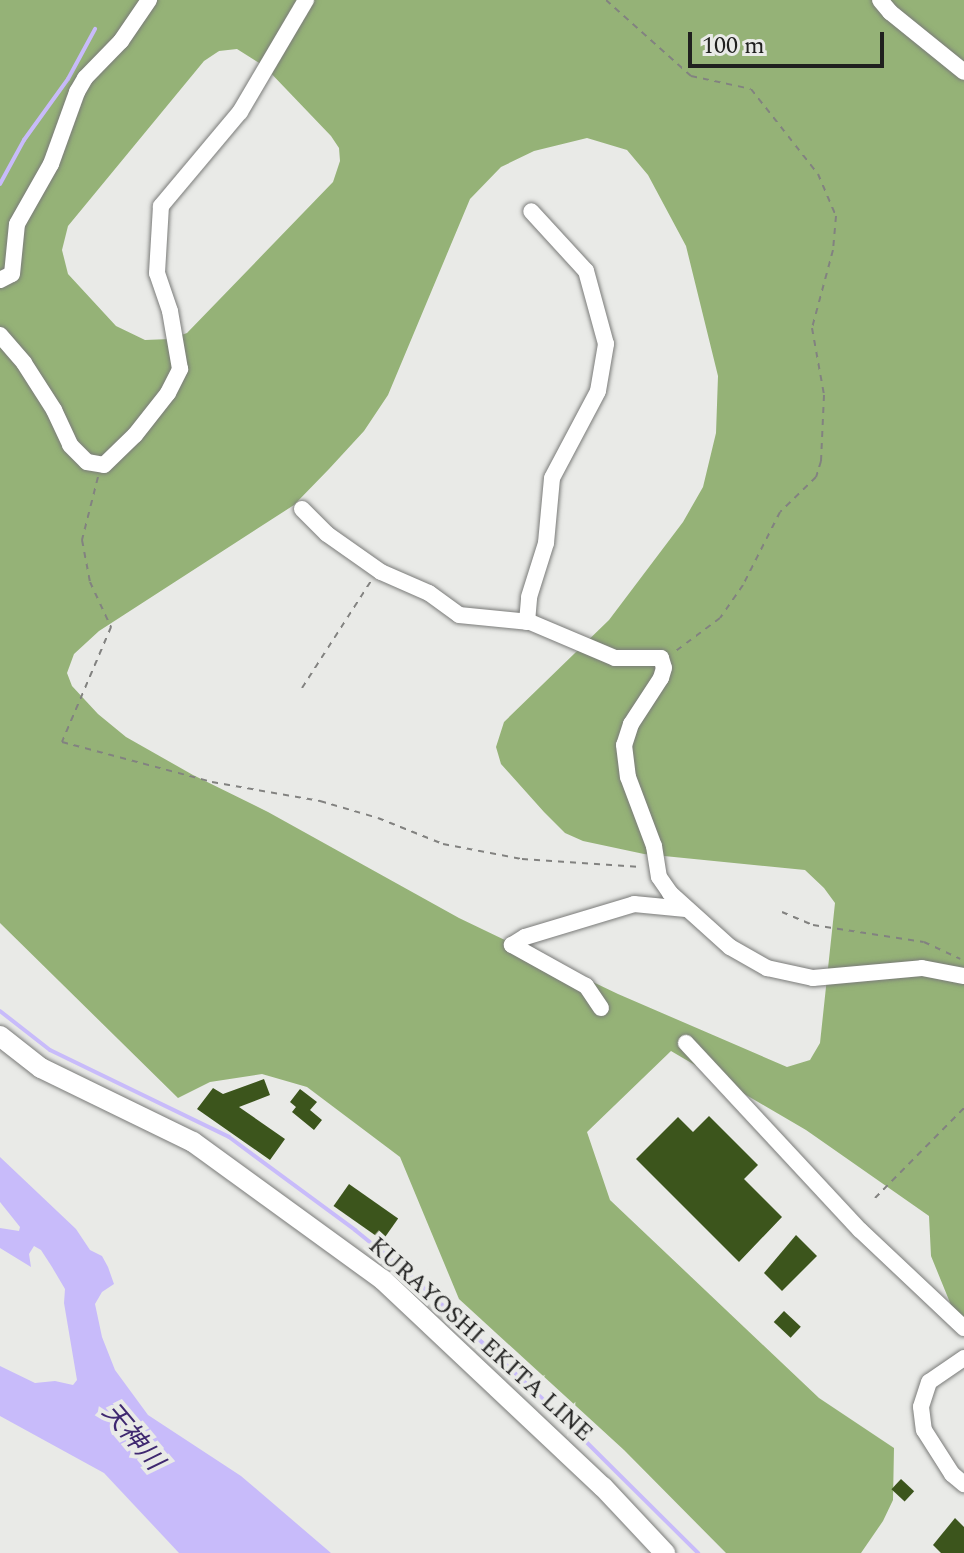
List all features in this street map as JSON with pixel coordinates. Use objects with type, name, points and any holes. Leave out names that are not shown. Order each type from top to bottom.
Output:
[{"type":"main road","name":"KURAYOSHI EKITA LINE","points":[[0,1036],[41,1068],[193,1142],[383,1280],[603,1487],[665,1553]]},
{"type":"street","points":[[0,280],[12,274],[17,224],[51,164],[77,92],[85,78],[121,41],[149,0]]},
{"type":"street","points":[[0,335],[24,363],[70,445],[87,462],[101,464],[135,435],[168,393],[180,369],[170,311],[157,273],[161,206],[240,112],[306,0]]},
{"type":"street","points":[[880,0],[890,12],[964,72]]},
{"type":"street","points":[[527,622],[529,597],[546,543],[552,478],[598,391],[606,344],[586,271],[531,211]]},
{"type":"street","points":[[302,509],[327,534],[378,570],[429,593],[459,615],[527,622],[615,658],[636,660],[655,656],[663,663],[661,678],[627,732],[625,760],[637,806],[654,846],[659,877],[688,909],[747,958],[813,978],[922,968],[964,976]]},
{"type":"street","points":[[601,1008],[586,986],[512,945],[525,937],[634,904],[688,909]]},
{"type":"street","points":[[686,1043],[860,1230],[964,1328]]},
{"type":"street","points":[[964,1358],[929,1382],[921,1407],[924,1430],[952,1474],[964,1484]]},
{"type":"path","points":[[606,0],[691,76],[751,89],[818,174],[836,216],[833,250],[812,328],[824,395],[821,461],[816,477],[780,512],[743,585],[720,618],[663,663]]},
{"type":"path","points":[[101,464],[82,540],[90,582],[111,627],[62,742],[212,782],[320,801],[378,818],[443,844],[522,859],[654,867]]},
{"type":"path","points":[[302,688],[378,570]]},
{"type":"path","points":[[782,912],[813,925],[924,942],[955,954],[964,963]]},
{"type":"path","points":[[875,1198],[964,1108]]},
{"type":"green space","points":[[0,0],[964,0],[964,1318],[953,1310],[931,1256],[929,1216],[806,1130],[671,1051],[587,1132],[610,1200],[819,1398],[894,1448],[893,1500],[861,1553],[726,1553],[624,1450],[459,1299],[400,1157],[307,1087],[262,1074],[210,1082],[178,1098],[0,923]],"holes":[[[237,49],[264,66],[331,136],[339,148],[340,161],[333,182],[187,333],[170,339],[145,340],[116,326],[68,274],[62,250],[68,226],[204,61],[219,51]],[[587,138],[627,150],[648,175],[686,246],[718,376],[716,433],[703,487],[683,522],[609,620],[504,722],[496,747],[501,764],[544,812],[565,833],[583,841],[644,854],[805,870],[824,888],[835,903],[820,1043],[810,1060],[787,1067],[618,994],[459,918],[268,812],[193,775],[126,737],[98,714],[72,686],[67,673],[74,654],[99,631],[294,505],[329,469],[364,431],[388,395],[470,199],[501,167],[534,151]]]},
{"type":"water","name":"天神川","points":[[0,1157],[76,1229],[90,1250],[102,1256],[114,1284],[102,1292],[95,1304],[102,1337],[115,1370],[148,1415],[241,1476],[331,1553],[179,1553],[104,1473],[0,1416],[0,1366],[35,1383],[55,1381],[73,1385],[77,1380],[64,1303],[65,1289],[41,1250],[34,1246],[29,1254],[31,1267],[0,1248],[0,1228],[19,1231],[20,1227],[0,1202]]},
{"type":"building","points":[[264,1079],[270,1095],[239,1107],[285,1139],[270,1160],[197,1109],[213,1088],[223,1094]]},
{"type":"building","points":[[300,1089],[317,1102],[310,1110],[322,1120],[314,1130],[292,1112],[296,1107],[290,1102]]},
{"type":"building","points":[[709,1116],[758,1165],[744,1179],[782,1217],[739,1262],[636,1159],[678,1117],[693,1132]]},
{"type":"building","points":[[349,1184],[398,1218],[383,1241],[334,1206]]},
{"type":"building","points":[[796,1235],[817,1256],[782,1291],[764,1273]]},
{"type":"building","points":[[784,1311],[801,1327],[791,1338],[774,1322]]},
{"type":"building","points":[[901,1479],[914,1491],[905,1502],[891,1489]]},
{"type":"building","points":[[955,1518],[964,1527],[964,1553],[941,1553],[933,1545]]},
{"type":"waterway","points":[[0,184],[24,140],[68,79],[95,29]]},
{"type":"waterway","points":[[0,1011],[50,1050],[229,1137],[355,1230],[408,1273],[545,1401],[698,1553]]}]
